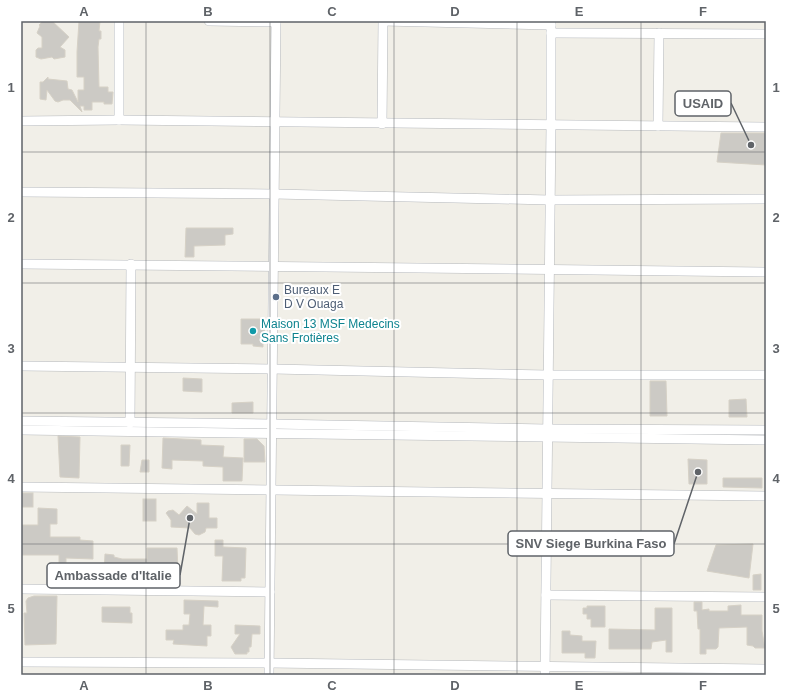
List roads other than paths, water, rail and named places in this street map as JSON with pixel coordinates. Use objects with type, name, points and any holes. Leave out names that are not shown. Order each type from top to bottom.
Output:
[{"type":"street","points":[[119,21],[119,120]]},
{"type":"street","points":[[209,21],[276,22],[269,675]]},
{"type":"street","points":[[382,124],[383,21],[551,26],[659,34],[766,34]]},
{"type":"street","points":[[545,671],[548,492],[547,433],[551,26]]},
{"type":"street","points":[[658,126],[659,34]]},
{"type":"street","points":[[21,121],[119,120],[275,123],[766,127]]},
{"type":"street","points":[[21,192],[274,194],[550,200],[766,200]]},
{"type":"street","points":[[21,264],[274,265],[766,272]]},
{"type":"street","points":[[130,423],[131,264]]},
{"type":"street","points":[[21,366],[273,369],[548,375],[766,374]]},
{"type":"street","points":[[21,421],[272,428],[547,433],[766,440]]},
{"type":"street","points":[[21,430],[272,428]]},
{"type":"street","points":[[547,433],[766,430]]},
{"type":"street","points":[[21,487],[548,492],[766,496]]},
{"type":"street","points":[[21,589],[270,592]]},
{"type":"street","points":[[546,595],[766,597]]},
{"type":"street","points":[[21,662],[269,663],[545,671],[766,669]]},
{"type":"place","name":"USAID","points":[[751,145]]},
{"type":"place","name":"Bureaux E D V Ouaga","points":[[276,297]]},
{"type":"place","name":"Maison 13 MSF Medecins Sans Frotières","points":[[253,331]]},
{"type":"place","name":"SNV Siege Burkina Faso","points":[[698,472]]},
{"type":"place","name":"Ambassade d'Italie","points":[[190,518]]}]
